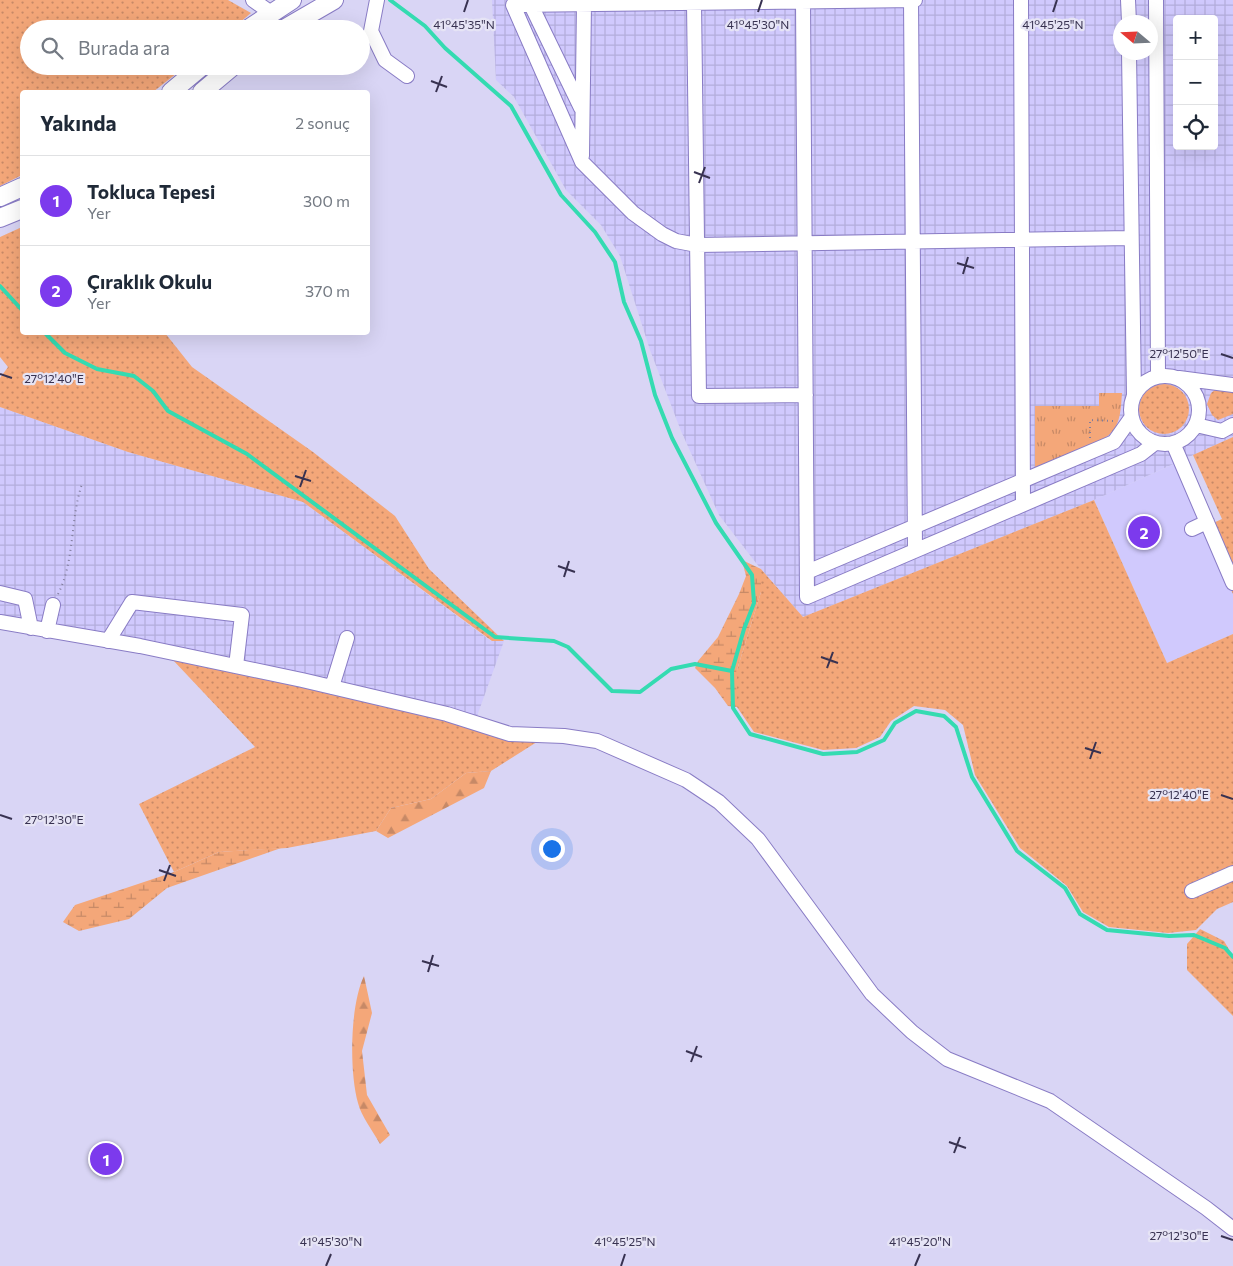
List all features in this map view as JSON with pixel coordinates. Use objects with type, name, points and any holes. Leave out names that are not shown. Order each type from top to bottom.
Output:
[{"type":"main road","points":[[260,20],[292,0]]},
{"type":"main road","points":[[300,20],[334,0]]},
{"type":"main road","points":[[173,90],[191,75]]},
{"type":"main road","points":[[204,90],[222,75]]},
{"type":"main road","points":[[0,197],[20,188]]},
{"type":"main road","points":[[0,218],[20,210]]},
{"type":"street","points":[[253,0],[271,12]]},
{"type":"street","points":[[377,0],[371,31],[385,60],[407,76]]},
{"type":"street","points":[[911,0],[915,550]]},
{"type":"street","points":[[915,0],[512,5],[582,162],[633,213],[676,242],[697,245],[1131,238]]},
{"type":"street","points":[[1021,0],[1023,504]]},
{"type":"street","points":[[1128,0],[1128,15]]},
{"type":"street","points":[[1156,0],[1158,376]]},
{"type":"street","points":[[803,2],[807,596],[1141,454],[1155,443]]},
{"type":"street","points":[[694,3],[698,396],[806,395]]},
{"type":"street","points":[[582,162],[584,4]]},
{"type":"street","points":[[532,5],[582,110]]},
{"type":"street","points":[[1129,60],[1134,395],[1130,406],[1130,420],[1145,438],[1155,443],[1173,443],[1189,434],[1196,425],[1199,413],[1198,402],[1192,388],[1179,378]]},
{"type":"street","points":[[1134,395],[1148,379],[1158,376],[1233,385]]},
{"type":"street","points":[[807,572],[1114,442],[1130,420]]},
{"type":"street","points":[[1196,425],[1222,431],[1233,425]]},
{"type":"street","points":[[1173,443],[1233,583]]},
{"type":"street","points":[[1192,529],[1206,522]]},
{"type":"street","points":[[0,593],[25,599],[31,628]]},
{"type":"street","points":[[108,641],[132,602],[242,615],[236,666]]},
{"type":"street","points":[[47,631],[53,605]]},
{"type":"street","points":[[0,622],[236,666],[332,687],[447,714],[510,734],[564,736],[597,741],[686,780],[719,802],[758,839],[872,994],[912,1032],[947,1059],[1050,1101],[1206,1208],[1233,1229]]},
{"type":"street","points":[[332,687],[347,638]]},
{"type":"street","points":[[1192,891],[1233,873]]},
{"type":"path","points":[[1090,452],[1090,420],[1130,420]]},
{"type":"path","points":[[53,605],[65,580],[77,500],[82,484]]},
{"type":"shaded area","points":[[492,0],[1233,0],[1233,437],[1094,500],[803,617],[756,563],[719,515],[681,431],[650,350],[620,256],[601,225],[566,190],[514,97],[496,80]]},
{"type":"shaded area","points":[[0,407],[128,452],[303,502],[491,641],[504,641],[476,719],[0,618]]},
{"type":"shaded area","points":[[1174,464],[1233,594],[1233,634],[1167,663],[1094,500]]},
{"type":"green space","points":[[0,0],[228,0],[251,13],[243,20],[20,20],[20,75],[175,75],[156,90],[20,90],[20,176],[0,186]]},
{"type":"green space","points":[[20,228],[20,335],[167,335],[192,367],[313,452],[395,516],[429,569],[504,641],[492,641],[303,502],[128,452],[0,407],[0,378],[8,367],[0,357],[0,237]]},
{"type":"green space","points":[[1159,384],[1169,384],[1182,391],[1189,404],[1189,414],[1182,427],[1169,434],[1159,434],[1150,430],[1143,423],[1139,414],[1139,404],[1143,395],[1150,388]]},
{"type":"green space","points":[[1216,389],[1233,392],[1233,414],[1218,420],[1212,415],[1207,404],[1211,393]]},
{"type":"green space","points":[[1099,393],[1122,393],[1120,416],[1115,428],[1109,435],[1090,447],[1035,468],[1035,406],[1099,406]]},
{"type":"green space","points":[[1233,437],[1233,594],[1202,528],[1222,519],[1193,455]]},
{"type":"green space","points":[[1094,500],[1167,663],[1233,634],[1233,902],[1217,909],[1196,930],[1168,933],[1109,927],[1083,912],[1067,886],[1020,848],[975,775],[963,725],[945,710],[914,706],[891,721],[880,737],[856,748],[823,750],[754,732],[737,707],[737,670],[761,592],[761,569],[803,617]]},
{"type":"green space","points":[[742,560],[761,569],[761,592],[737,670],[737,707],[728,706],[715,688],[695,668],[698,661],[718,637],[739,594],[746,576]]},
{"type":"green space","points":[[172,659],[306,686],[540,740],[491,771],[466,773],[431,799],[391,808],[376,831],[287,848],[219,852],[174,872],[139,804],[255,747]]},
{"type":"green space","points":[[491,771],[484,788],[388,838],[376,831],[391,808],[431,799],[466,773]]},
{"type":"green space","points":[[281,848],[167,888],[129,919],[79,931],[63,922],[75,905],[174,872],[219,852]]},
{"type":"green space","points":[[1200,929],[1224,941],[1233,956],[1233,1016],[1187,970],[1187,944]]},
{"type":"green space","points":[[364,976],[372,1013],[362,1051],[367,1095],[390,1135],[380,1144],[360,1108],[353,1074],[352,1038],[354,1020],[359,988]]},
{"type":"waterway","points":[[390,0],[425,26],[445,48],[511,106],[561,195],[595,232],[615,262],[624,302],[641,341],[655,395],[672,438],[716,523],[752,575],[754,603],[744,629],[732,671]]},
{"type":"waterway","points":[[0,286],[20,308]]},
{"type":"waterway","points":[[47,335],[65,353],[97,369],[134,376],[153,391],[168,411],[247,454],[495,637],[554,641],[568,647],[612,691],[640,692],[671,669],[695,664],[732,671],[733,708],[750,734],[823,754],[857,752],[884,740],[895,723],[916,711],[944,716],[956,727],[972,777],[1017,851],[1065,888],[1080,914],[1107,930],[1169,936],[1194,935],[1225,948],[1233,957]]},
{"type":"place","name":"Çıraklık Okulu","points":[[1144,532]]},
{"type":"place","name":"Tokluca Tepesi","points":[[106,1159]]}]
